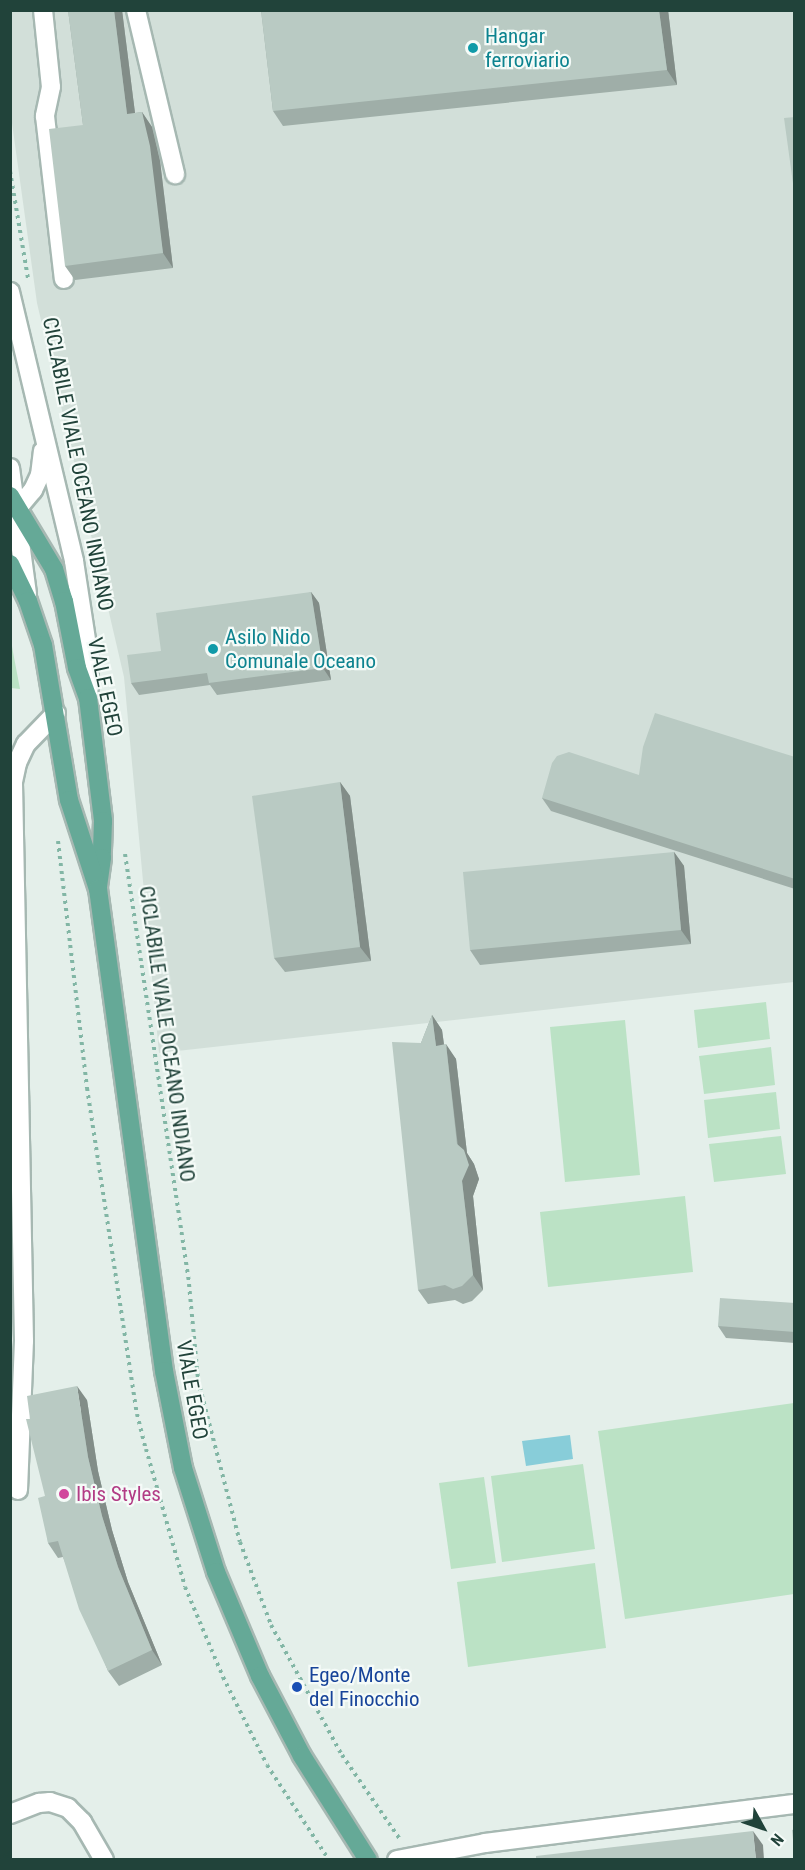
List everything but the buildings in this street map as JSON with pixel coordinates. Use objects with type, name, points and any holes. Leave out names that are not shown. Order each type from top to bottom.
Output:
[{"type":"main road","name":"VIALE EGEO","points":[[12,503],[43,548],[58,580],[77,668],[88,698],[102,812],[102,858],[98,889]]},
{"type":"main road","name":"VIALE EGEO","points":[[10,564],[28,601],[44,645],[69,800],[98,889],[164,1371],[183,1468],[216,1572],[260,1676],[302,1756],[368,1860]]},
{"type":"street","points":[[43,10],[51,87],[45,116],[64,279]]},
{"type":"street","points":[[136,10],[175,174]]},
{"type":"street","points":[[10,292],[44,440],[66,519],[89,659],[88,698]]},
{"type":"street","points":[[10,468],[12,503],[30,495],[37,484],[42,468],[44,440]]},
{"type":"street","name":"VIALE EGEO","points":[[12,503],[28,601]]},
{"type":"street","points":[[18,1490],[24,1341],[13,782],[16,763],[26,744],[56,713]]},
{"type":"street","points":[[10,1814],[39,1803],[59,1804],[68,1808],[82,1822],[104,1860]]},
{"type":"street","points":[[403,1858],[485,1843],[795,1804]]},
{"type":"street","points":[[463,1860],[485,1843]]},
{"type":"path","points":[[10,171],[29,286]]},
{"type":"path","name":"CICLABILE VIALE OCEANO INDIANO","points":[[124,849],[189,1284],[198,1380],[240,1542],[271,1625],[342,1755],[392,1825],[403,1858]]},
{"type":"shaded area","points":[[10,11],[794,11],[794,982],[159,1053],[124,677],[37,303],[11,116]]},
{"type":"green space","points":[[11,640],[13,652],[20,689],[11,688]]},
{"type":"green space","points":[[766,1002],[770,1039],[698,1048],[694,1010]]},
{"type":"green space","points":[[625,1020],[640,1175],[565,1182],[550,1027]]},
{"type":"green space","points":[[771,1047],[775,1085],[704,1094],[699,1056]]},
{"type":"green space","points":[[776,1092],[780,1129],[708,1138],[704,1100]]},
{"type":"green space","points":[[781,1136],[786,1174],[714,1182],[709,1144]]},
{"type":"green space","points":[[685,1196],[693,1272],[548,1287],[540,1212]]},
{"type":"green space","points":[[794,1403],[794,1594],[625,1619],[598,1431]]},
{"type":"green space","points":[[583,1464],[595,1549],[502,1562],[491,1476]]},
{"type":"green space","points":[[484,1477],[496,1563],[451,1569],[439,1483]]},
{"type":"green space","points":[[595,1563],[606,1648],[468,1667],[457,1582]]},
{"type":"water","points":[[570,1435],[573,1459],[526,1466],[522,1441]]},
{"type":"place","name":"Hangar ferroviario","points":[[473,48]]},
{"type":"place","name":"Asilo Nido Comunale Oceano","points":[[213,649]]},
{"type":"place","name":"Ibis Styles","points":[[64,1494]]},
{"type":"place","name":"Egeo/Monte del Finocchio","points":[[297,1687]]}]
